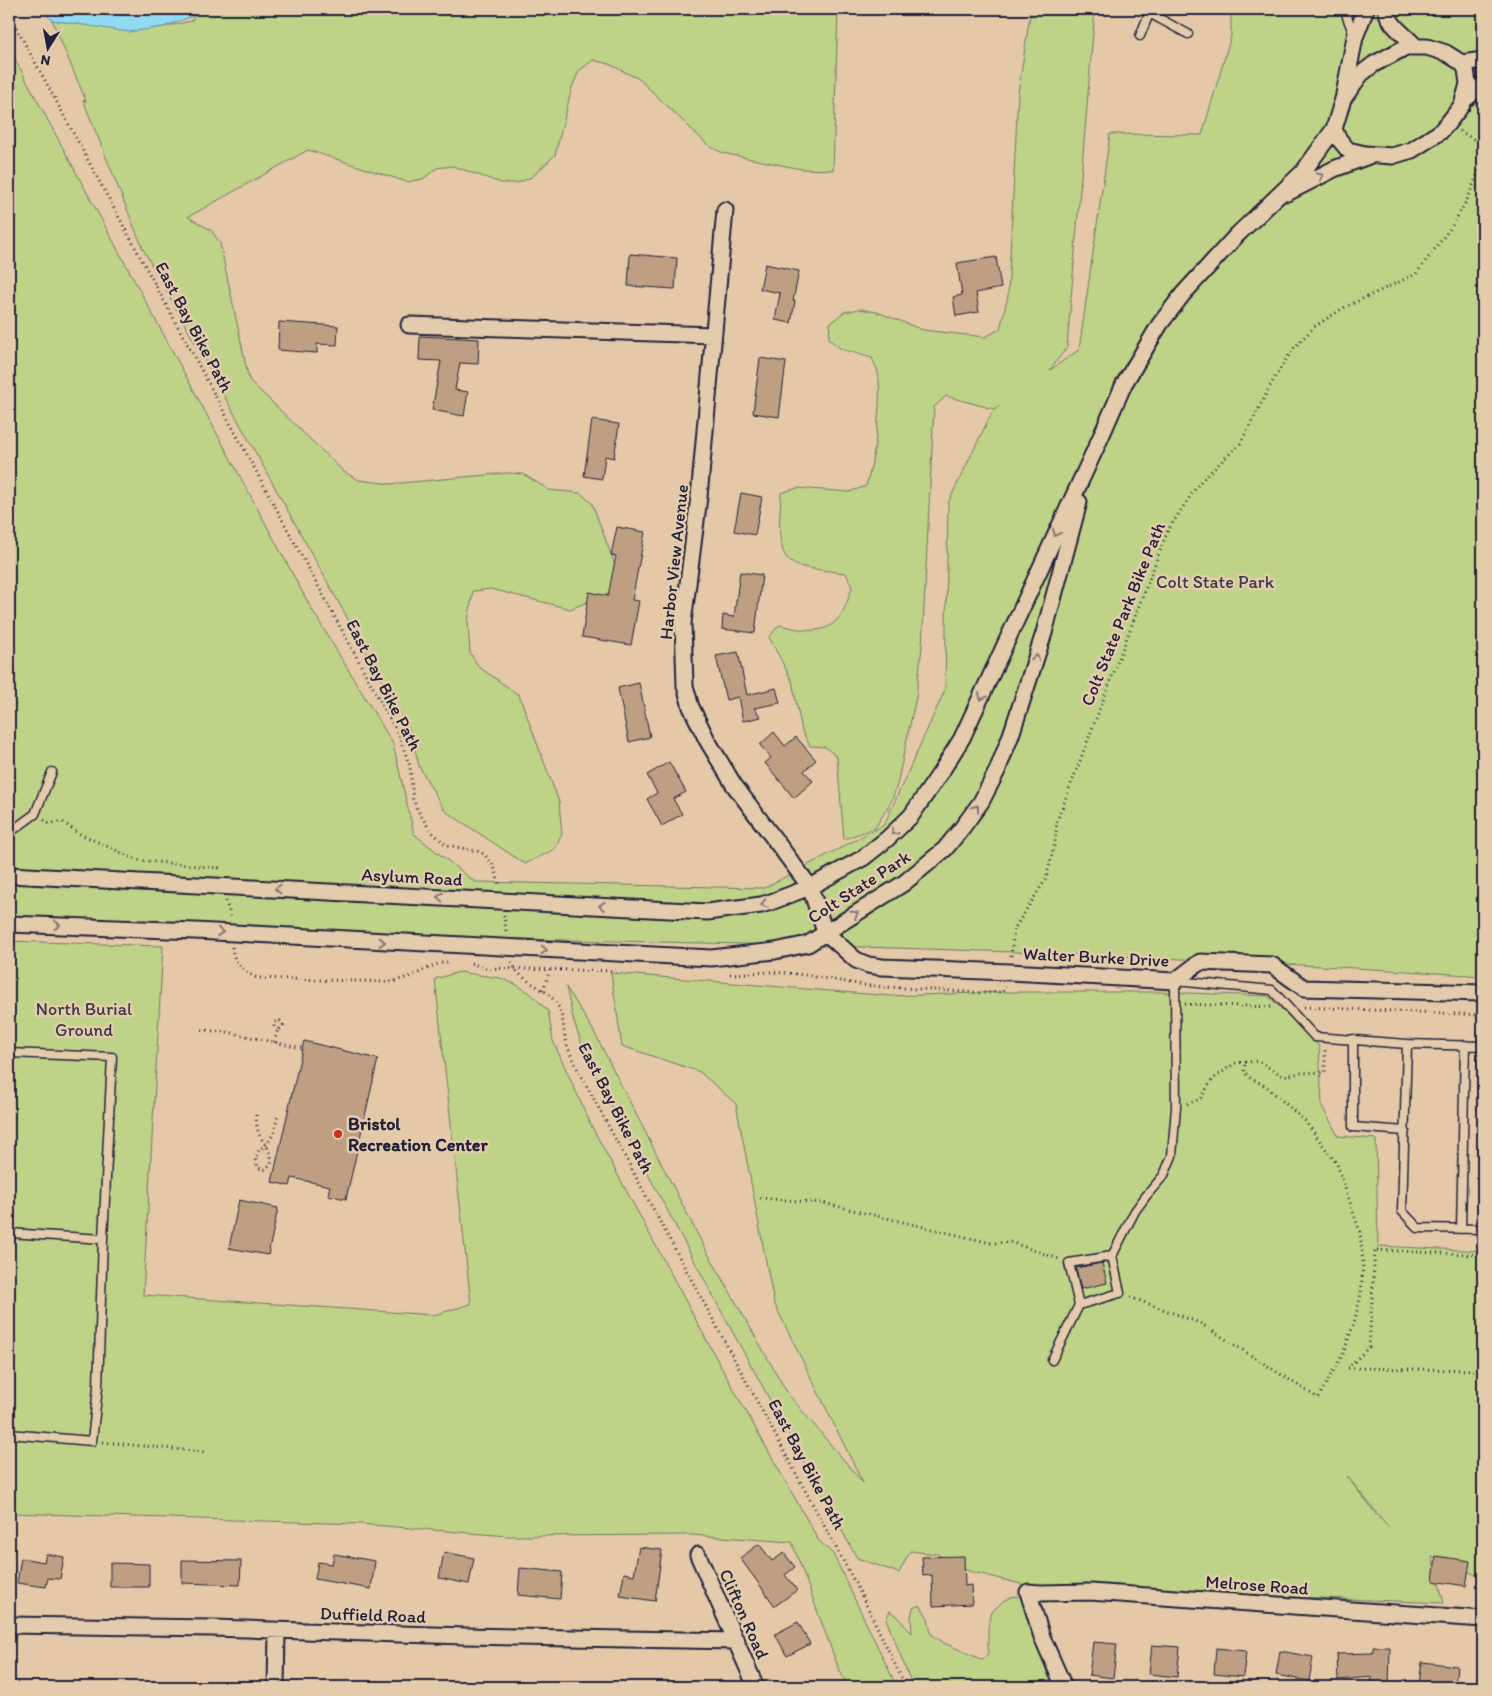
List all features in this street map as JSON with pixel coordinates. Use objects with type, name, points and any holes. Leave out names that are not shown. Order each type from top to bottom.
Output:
[{"type":"street","name":"Colt State Park","points":[[810,887],[856,862],[887,839],[911,816],[942,772],[962,738],[982,697],[1124,384],[1160,324],[1182,294],[1237,235],[1302,172],[1334,129],[1355,37],[1366,9]]},
{"type":"street","points":[[1386,9],[1392,24],[1416,47]]},
{"type":"street","name":"Colt State Park","points":[[1334,129],[1338,138],[1348,150],[1372,155],[1392,156],[1412,150],[1440,132],[1448,124],[1463,101],[1468,84],[1466,69],[1462,63],[1446,53],[1427,48],[1406,46],[1374,64],[1361,74],[1342,99]]},
{"type":"street","points":[[1462,63],[1483,60]]},
{"type":"street","points":[[1463,101],[1483,85]]},
{"type":"street","name":"Colt State Park","points":[[1277,198],[1334,169],[1372,155]]},
{"type":"street","name":"Harbor View Avenue","points":[[725,210],[699,497],[683,623],[685,686],[691,708],[707,740],[734,785],[810,887],[825,932]]},
{"type":"street","points":[[409,325],[713,335]]},
{"type":"street","name":"Colt State Park","points":[[508,948],[711,958],[775,951],[808,944],[871,905],[919,872],[945,849],[981,802],[997,771],[1030,679],[1084,483],[1099,441]]},
{"type":"street","name":"Asylum Road","points":[[9,875],[707,912],[761,905],[810,887]]},
{"type":"street","points":[[9,924],[195,931],[508,948]]},
{"type":"street","name":"Walter Burke Drive","points":[[825,932],[856,960],[868,965],[882,967],[1175,981],[1200,962],[1272,965],[1304,988],[1483,993]]},
{"type":"street","name":"Clifton Road","points":[[698,1555],[756,1687]]},
{"type":"street","name":"Melrose Road","points":[[1064,1687],[1042,1637],[1028,1592],[1090,1592],[1483,1619]]},
{"type":"street","name":"Duffield Road","points":[[9,1625],[212,1628],[475,1637],[736,1641]]},
{"type":"street","points":[[276,1687],[277,1630]]},
{"type":"lane","points":[[1348,9],[1347,17],[1355,37]]},
{"type":"lane","points":[[1140,36],[1150,11],[1188,34]]},
{"type":"lane","points":[[9,833],[36,814],[52,772]]},
{"type":"lane","points":[[1079,1305],[1120,1293],[1112,1256],[1135,1212],[1164,1175],[1172,1156],[1176,1107],[1175,981],[1272,990],[1315,1037],[1407,1044],[1483,1046]]},
{"type":"lane","points":[[1353,1039],[1353,1126],[1405,1130]]},
{"type":"lane","points":[[1407,1044],[1402,1211],[1418,1228],[1483,1229]]},
{"type":"lane","points":[[1461,1229],[1465,1045]]},
{"type":"lane","points":[[9,1052],[112,1057],[98,1387],[92,1440],[9,1434]]},
{"type":"lane","points":[[9,1233],[103,1239]]},
{"type":"lane","points":[[1052,1360],[1079,1305],[1069,1263],[1112,1256]]},
{"type":"path","name":"East Bay Bike Path","points":[[9,14],[397,732],[410,766],[413,799],[418,811],[432,832],[446,845],[484,854],[494,866],[502,900],[508,948],[514,968],[555,1000],[560,1011],[567,1045],[576,1066],[860,1592],[906,1687]]},
{"type":"path","points":[[1448,124],[1483,145]]},
{"type":"path","name":"Colt State Park Bike Path","points":[[870,986],[985,993],[1003,992],[1008,982],[1014,928],[1046,879],[1055,842],[1057,821],[1168,530],[1199,483],[1240,444],[1275,377],[1293,349],[1314,327],[1343,308],[1416,274],[1452,226],[1467,200],[1483,161]]},
{"type":"path","points":[[543,990],[550,969]]},
{"type":"path","points":[[1175,1004],[1287,1006],[1483,1015]]},
{"type":"path","points":[[274,1042],[278,1029]]},
{"type":"path","points":[[202,1030],[227,1032],[301,1048]]},
{"type":"path","points":[[1176,1107],[1200,1099],[1214,1079],[1235,1063],[1258,1062],[1284,1076],[1301,1072],[1325,1072],[1325,1048],[1317,1046]]},
{"type":"path","points":[[1120,1293],[1200,1323],[1318,1398],[1343,1354],[1354,1323],[1361,1294],[1363,1264],[1358,1224],[1337,1164],[1305,1120],[1267,1087],[1244,1072],[1245,1063]]},
{"type":"path","points":[[256,1115],[258,1131],[266,1145],[270,1152],[271,1164],[265,1169],[258,1168],[255,1159],[259,1150],[266,1145],[274,1133],[278,1114]]},
{"type":"path","points":[[760,1198],[823,1202],[991,1243],[1010,1242],[1069,1263]]},
{"type":"path","points":[[1483,1255],[1375,1250],[1369,1347],[1348,1368],[1483,1370]]},
{"type":"path","points":[[92,1440],[204,1452]]},
{"type":"green space","points":[[200,9],[838,9],[833,170],[801,169],[723,153],[709,146],[639,79],[609,64],[593,60],[579,71],[572,87],[555,155],[532,177],[517,183],[501,183],[453,166],[437,168],[423,179],[407,182],[308,150],[188,217],[211,230],[220,243],[249,380],[344,472],[359,480],[391,484],[507,473],[523,474],[549,490],[580,493],[592,503],[619,576],[615,591],[570,609],[491,589],[473,591],[468,622],[470,653],[479,667],[519,695],[559,802],[562,834],[555,849],[525,864],[444,810],[419,766],[411,733],[143,249],[83,100],[86,101],[52,20],[129,31],[191,21]]},
{"type":"green space","name":"Colt State Park","points":[[1031,9],[1095,9],[1067,347],[1050,370],[1079,350],[1110,134],[1202,135],[1231,36],[1231,9],[1483,9],[1483,976],[1250,962],[1017,952],[222,932],[9,924],[9,48],[311,608],[393,744],[414,834],[475,882],[764,888],[884,825],[945,690],[948,503],[992,412],[999,406],[993,409],[946,396],[934,407],[922,647],[916,697],[892,800],[875,828],[844,839],[837,757],[825,747],[810,746],[802,731],[792,681],[769,637],[779,625],[804,630],[820,630],[834,623],[842,613],[852,587],[846,573],[799,566],[790,562],[781,546],[781,493],[797,488],[849,492],[866,486],[877,430],[878,373],[872,358],[841,349],[829,339],[830,323],[844,312],[859,309],[877,312],[923,330],[985,337],[1000,329],[1008,296],[1018,93]]},
{"type":"green space","name":"North Burial Ground","points":[[9,941],[163,946],[143,1295],[434,1315],[471,1304],[435,979],[459,972],[500,978],[530,993],[548,1011],[553,1041],[592,1127],[721,1367],[819,1541],[833,1554],[897,1687],[848,1687],[838,1667],[792,1542],[692,1535],[508,1536],[360,1524],[9,1513]]},
{"type":"green space","points":[[611,973],[891,996],[1003,992],[1159,992],[1268,996],[1319,1046],[1322,1106],[1338,1136],[1376,1139],[1378,1246],[1483,1251],[1483,1578],[1432,1556],[1444,1603],[1029,1586],[961,1569],[937,1554],[910,1551],[899,1573],[857,1558],[726,1320],[588,1062],[574,1022],[566,987],[593,1030],[701,1241],[788,1394],[863,1483],[774,1303],[736,1104],[700,1072],[622,1046]],"holes":[[[1347,1476],[1390,1529],[1378,1517]]]},
{"type":"green space","points":[[1019,1596],[1027,1598],[1032,1630],[1052,1687],[913,1687],[886,1619],[890,1611],[912,1633],[911,1617],[913,1608],[920,1605],[928,1618],[931,1634],[944,1643],[983,1660],[988,1653],[988,1628],[992,1612],[1003,1601]]},
{"type":"water","points":[[42,9],[199,9],[193,16],[163,27],[129,32],[52,20]]},
{"type":"building","points":[[630,254],[677,258],[675,289],[628,286]]},
{"type":"building","points":[[996,257],[1001,288],[976,293],[979,312],[956,316],[953,297],[962,295],[957,263]]},
{"type":"building","points":[[765,264],[799,271],[791,323],[775,320],[780,293],[760,289]]},
{"type":"building","points":[[279,322],[338,326],[337,345],[317,344],[317,353],[278,350]]},
{"type":"building","points":[[420,336],[479,339],[478,364],[460,363],[455,390],[468,392],[464,416],[432,410],[441,361],[419,360]]},
{"type":"building","points":[[760,358],[786,362],[779,417],[753,413]]},
{"type":"building","points":[[592,420],[619,424],[614,458],[605,456],[602,479],[584,476]]},
{"type":"building","points":[[741,493],[762,497],[755,535],[734,531]]},
{"type":"building","points":[[617,527],[645,532],[632,600],[639,601],[631,645],[582,637],[589,592],[608,596],[616,556],[611,555]]},
{"type":"building","points":[[740,572],[762,575],[755,633],[722,629],[723,615],[734,617]]},
{"type":"building","points":[[738,652],[747,695],[776,688],[780,703],[754,708],[761,717],[743,721],[738,697],[726,700],[716,656]]},
{"type":"building","points":[[639,683],[650,737],[629,742],[618,688]]},
{"type":"building","points":[[774,732],[785,746],[796,737],[816,760],[804,771],[813,781],[794,798],[765,763],[771,758],[760,745]]},
{"type":"building","points":[[669,762],[686,792],[673,799],[682,814],[662,826],[647,799],[657,793],[647,775]]},
{"type":"building","points":[[304,1041],[378,1059],[346,1199],[328,1195],[330,1186],[292,1178],[290,1186],[272,1182]]},
{"type":"building","points":[[239,1200],[278,1208],[268,1255],[229,1248]]},
{"type":"building","points":[[1102,1263],[1107,1283],[1081,1289],[1076,1268]]},
{"type":"building","points":[[759,1544],[772,1561],[784,1553],[795,1567],[785,1575],[797,1590],[775,1606],[740,1558]]},
{"type":"building","points":[[639,1547],[662,1550],[655,1601],[620,1596],[624,1573],[634,1575]]},
{"type":"building","points":[[444,1552],[474,1558],[469,1584],[439,1578]]},
{"type":"building","points":[[46,1554],[64,1557],[60,1579],[48,1578],[46,1587],[17,1583],[21,1558],[44,1562]]},
{"type":"building","points":[[334,1554],[375,1561],[371,1589],[315,1579],[318,1562],[332,1564]]},
{"type":"building","points":[[964,1556],[965,1586],[971,1585],[972,1604],[933,1606],[932,1575],[923,1576],[922,1557]]},
{"type":"building","points":[[1436,1556],[1470,1561],[1466,1586],[1433,1581]]},
{"type":"building","points":[[182,1560],[241,1561],[240,1585],[182,1583]]},
{"type":"building","points":[[110,1563],[149,1564],[149,1587],[110,1587]]},
{"type":"building","points":[[520,1568],[562,1572],[560,1599],[518,1595]]},
{"type":"building","points":[[798,1622],[810,1644],[787,1656],[775,1634]]},
{"type":"building","points":[[1093,1642],[1117,1644],[1113,1678],[1089,1675]]},
{"type":"building","points":[[1152,1645],[1180,1647],[1177,1677],[1149,1674]]},
{"type":"building","points":[[1373,1647],[1390,1647],[1389,1687],[1371,1687],[1372,1677],[1338,1680],[1337,1654],[1373,1653]]},
{"type":"building","points":[[1216,1648],[1246,1651],[1243,1677],[1214,1674]]},
{"type":"building","points":[[1280,1651],[1313,1657],[1309,1681],[1276,1675]]},
{"type":"building","points":[[1422,1662],[1457,1666],[1455,1687],[1419,1685]]},
{"type":"place","name":"Bristol Recreation Center","points":[[338,1134]]}]
